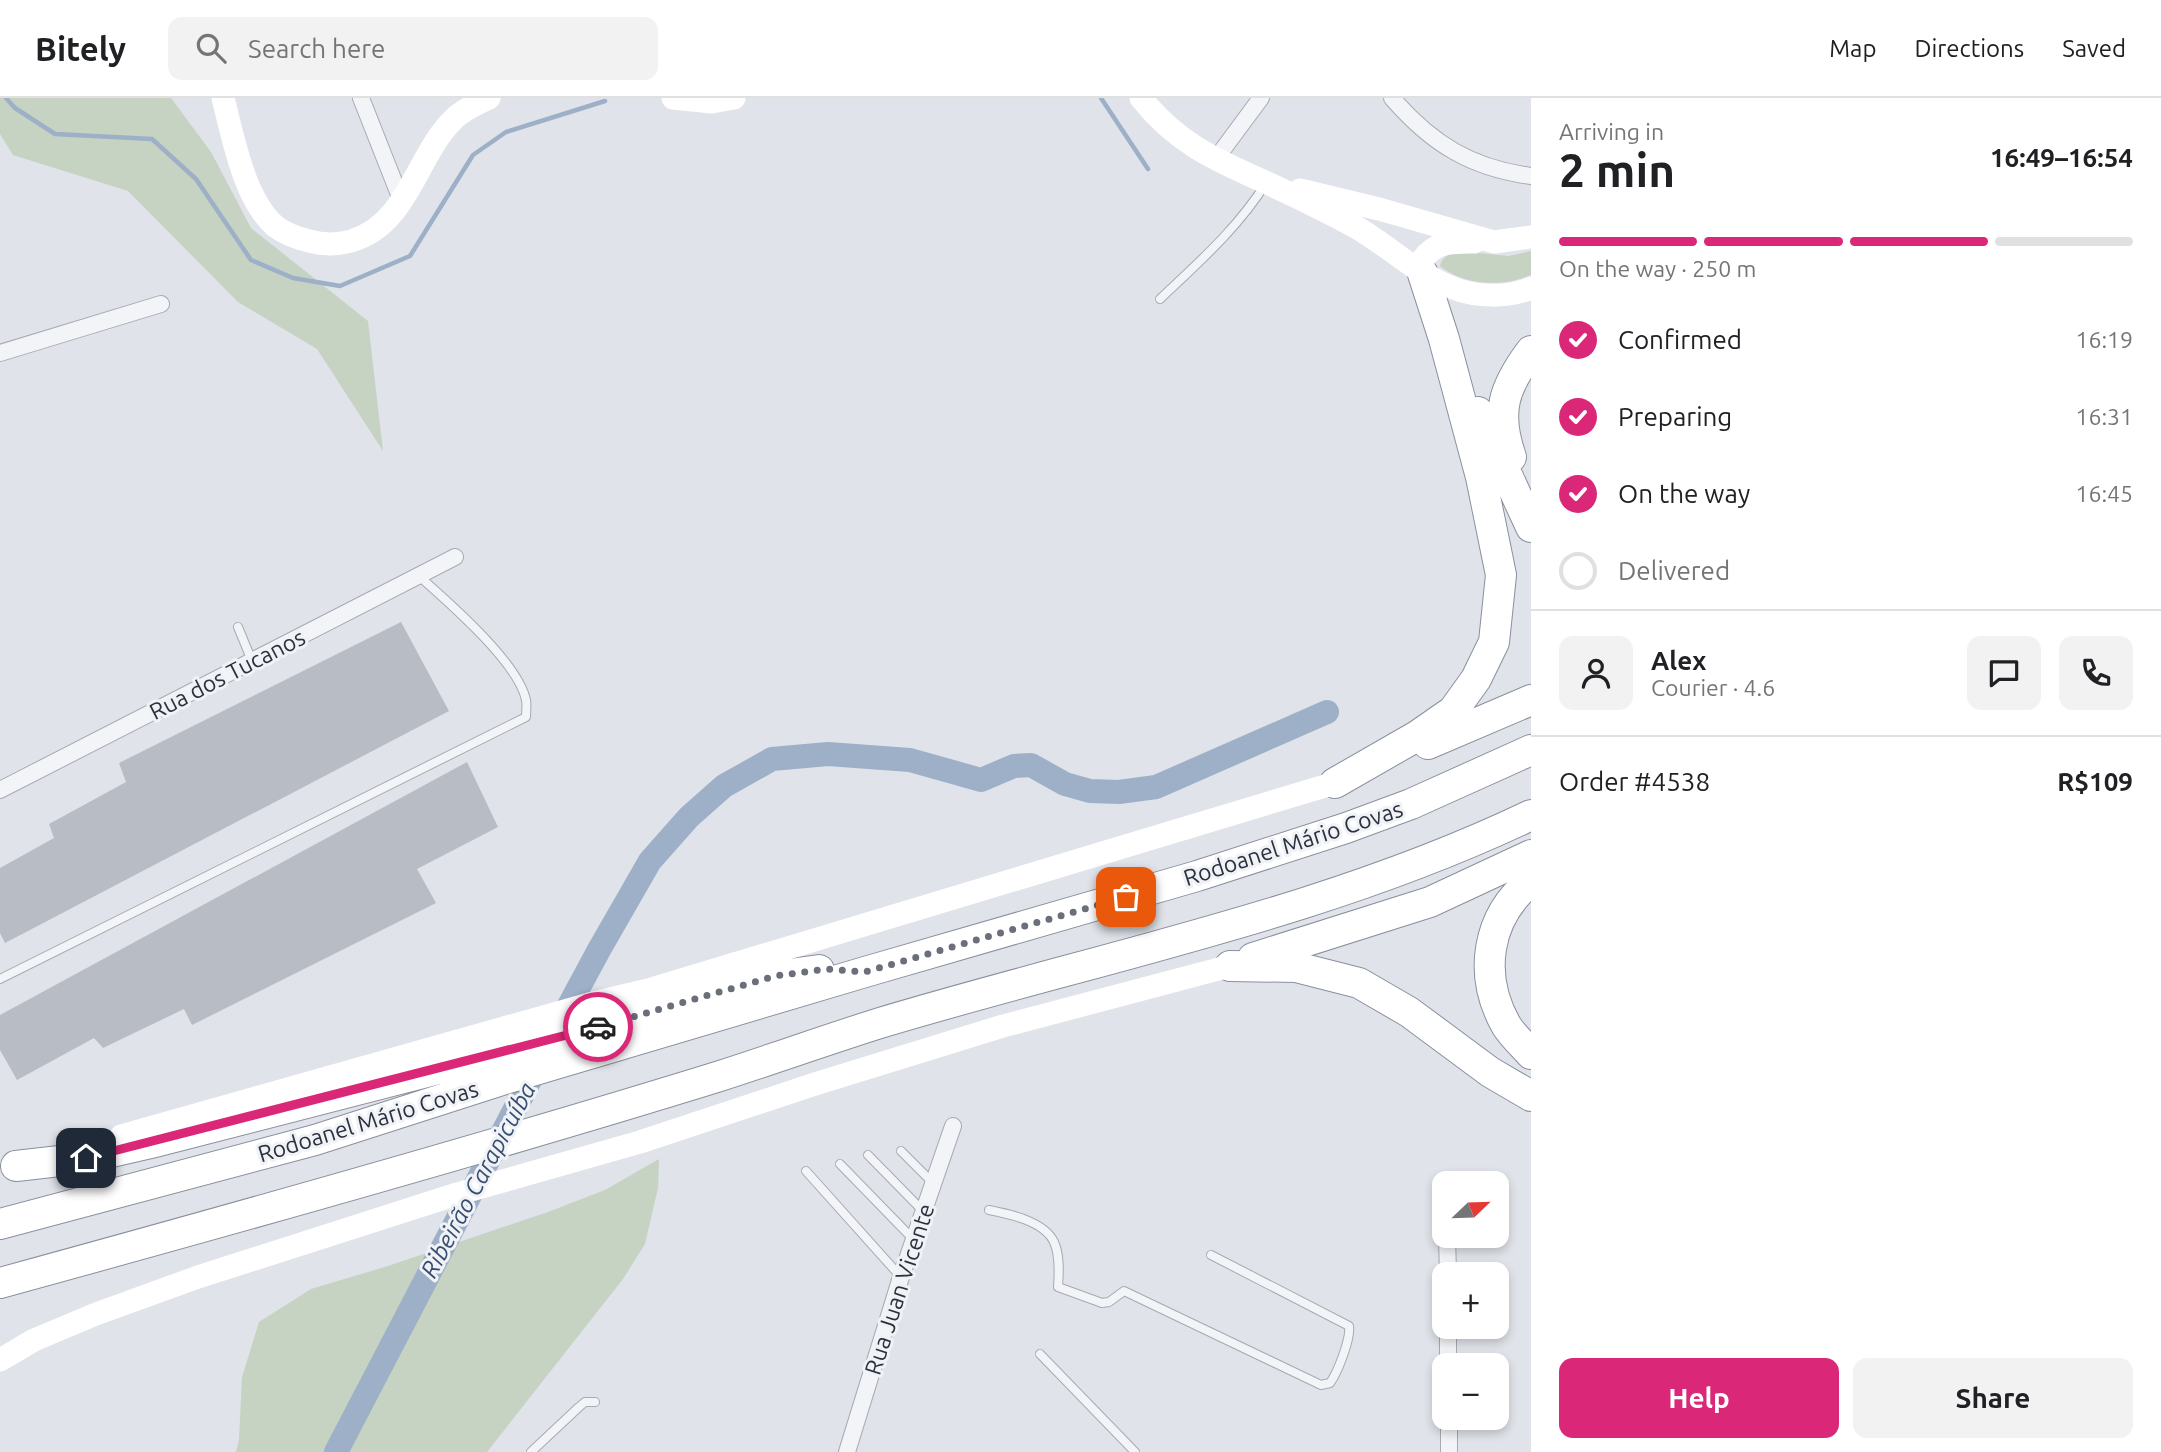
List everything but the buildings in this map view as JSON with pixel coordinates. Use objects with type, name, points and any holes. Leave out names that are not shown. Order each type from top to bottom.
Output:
[{"type":"highway","points":[[1335,783],[1417,736],[1453,711],[1476,679],[1494,642],[1501,575],[1480,477],[1444,339],[1423,274]]},
{"type":"highway","points":[[1444,339],[1531,527]]},
{"type":"highway","points":[[1531,351],[1511,377],[1503,405],[1504,438],[1531,511]]},
{"type":"highway","points":[[1335,783],[1531,700]]},
{"type":"highway","name":"Rodoanel Mário Covas","points":[[0,1224],[315,1140],[565,1061],[1197,876],[1346,828],[1422,799],[1531,750]]},
{"type":"highway","points":[[0,1283],[316,1196],[719,1076],[881,1023],[1252,921],[1391,874],[1454,850],[1531,815]]},
{"type":"highway","points":[[1230,966],[1430,902],[1531,855]]},
{"type":"highway","points":[[1531,881],[1521,889],[1497,922],[1489,958],[1491,988],[1507,1026],[1531,1054]]},
{"type":"highway","points":[[1230,966],[1296,967],[1359,983],[1409,1012],[1490,1072],[1531,1097]]},
{"type":"highway","points":[[8,1168],[86,1158],[578,1033],[775,976],[826,969],[865,972]]},
{"type":"main road","points":[[205,98],[238,153]]},
{"type":"main road","points":[[223,98],[238,153],[258,205],[275,225],[293,236],[320,244],[339,244],[365,237],[380,227],[401,202],[433,148],[456,117],[489,99]]},
{"type":"main road","points":[[674,98],[712,102],[734,98]]},
{"type":"main road","points":[[1141,98],[1159,120],[1187,144],[1353,226],[1387,246],[1423,274],[1455,289],[1484,295],[1505,294],[1531,288]]},
{"type":"main road","points":[[1266,183],[1379,209],[1494,242]]},
{"type":"main road","points":[[1423,274],[1423,259],[1434,247],[1453,242],[1494,242],[1531,237]]},
{"type":"main road","points":[[8,1168],[589,1004],[648,990],[1335,783]]},
{"type":"main road","points":[[0,1360],[34,1340],[185,1281],[457,1194],[640,1142],[1003,1026],[1230,966]]},
{"type":"street","points":[[361,98],[401,202]]},
{"type":"street","points":[[1215,160],[1261,98]]},
{"type":"street","points":[[1392,98],[1427,134],[1471,162],[1502,172],[1531,176]]},
{"type":"street","points":[[0,353],[161,304]]},
{"type":"street","name":"Rua dos Tucanos","points":[[0,790],[454,558]]},
{"type":"street","name":"Rua Juan Vicente","points":[[847,1452],[901,1277],[953,1126]]},
{"type":"street","points":[[1449,1430],[1449,1452]]},
{"type":"lane","points":[[1160,299],[1219,243],[1252,206],[1266,183]]},
{"type":"lane","points":[[0,978],[526,717],[526,700],[515,678],[494,649],[419,576]]},
{"type":"lane","points":[[238,627],[253,661]]},
{"type":"lane","points":[[901,1152],[934,1184]]},
{"type":"lane","points":[[868,1155],[924,1212]]},
{"type":"lane","points":[[841,1164],[914,1240]]},
{"type":"lane","points":[[806,1171],[901,1277]]},
{"type":"lane","points":[[989,1210],[1020,1218],[1044,1231],[1054,1242],[1059,1266],[1058,1287],[1102,1303],[1109,1302],[1124,1290],[1321,1385],[1330,1382],[1342,1357],[1350,1332],[1349,1326],[1211,1255]]},
{"type":"lane","points":[[1040,1354],[1135,1452]]},
{"type":"lane","points":[[531,1452],[585,1402],[595,1402]]},
{"type":"green space","points":[[0,98],[171,98],[211,152],[251,228],[368,321],[383,451],[317,349],[238,302],[128,191],[13,155],[0,134]]},
{"type":"green space","points":[[1458,251],[1509,256],[1531,251],[1531,275],[1496,283],[1461,278],[1440,266],[1446,256]]},
{"type":"green space","points":[[659,1159],[658,1188],[645,1244],[623,1279],[487,1452],[236,1452],[242,1377],[259,1322],[311,1289],[548,1212],[605,1190]]},
{"type":"waterway","points":[[6,98],[15,108],[55,134],[152,139],[196,179],[251,260],[293,278],[340,286],[410,256],[473,155],[506,132],[605,101]]},
{"type":"waterway","points":[[1101,98],[1148,169]]},
{"type":"waterway","name":"Ribeirão Carapicuíba","points":[[558,1026],[650,861],[689,817],[724,786],[772,759],[828,754],[910,760],[981,780],[1014,766],[1031,765],[1065,784],[1090,791],[1119,792],[1156,787],[1327,712]]},
{"type":"waterway","name":"Ribeirão Carapicuíba","points":[[336,1452],[541,1059]]},
{"type":"way so far","points":[[598,1027],[775,976],[826,969],[865,972],[1126,897]]},
{"type":"route","points":[[86,1158],[598,1027]]}]
